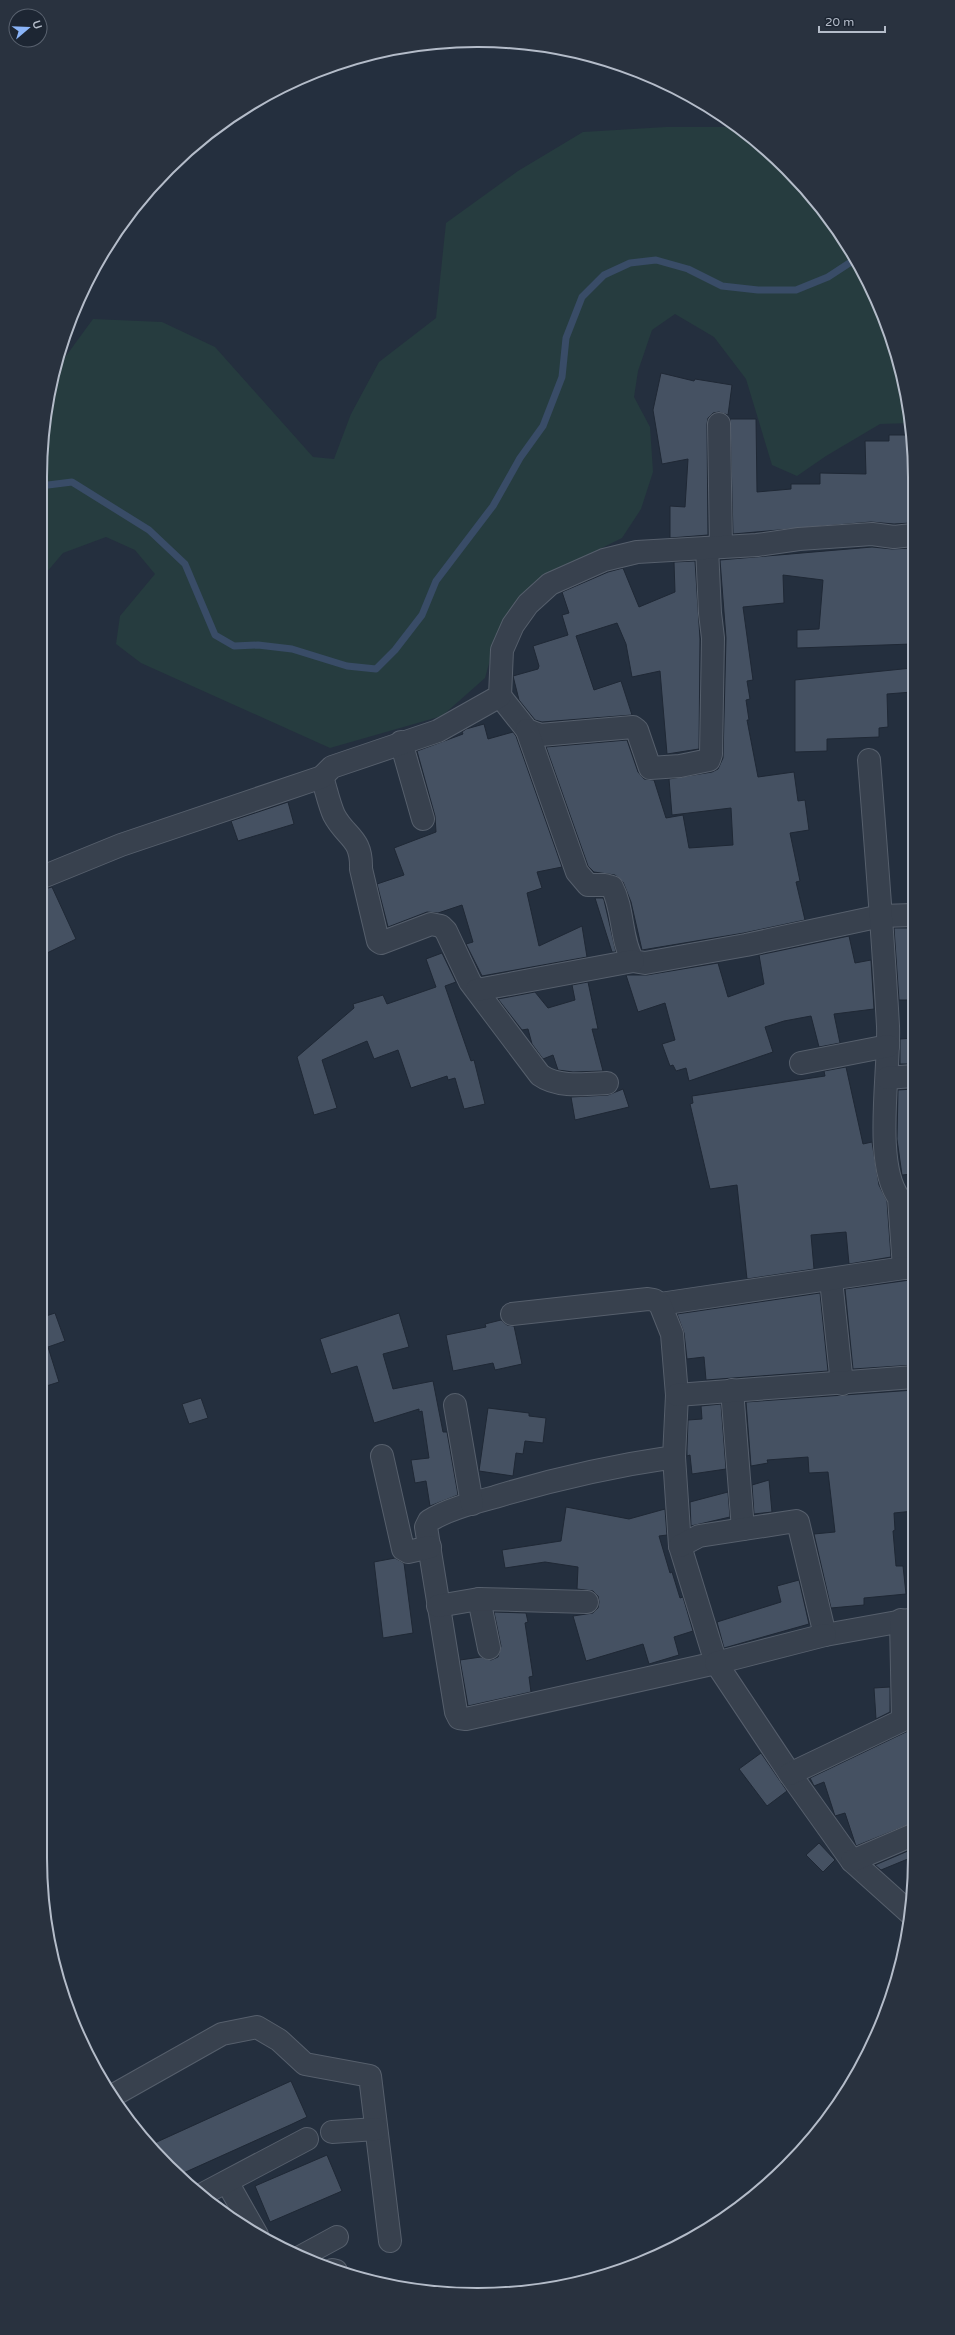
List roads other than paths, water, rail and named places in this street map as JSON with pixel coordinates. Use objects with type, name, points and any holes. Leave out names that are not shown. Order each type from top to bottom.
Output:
[{"type":"street","points":[[526,730],[540,735],[633,727],[637,730],[650,768],[680,766],[709,760],[711,754],[713,638],[710,613],[719,424]]},
{"type":"street","points":[[633,961],[629,953],[619,909],[612,887],[605,885],[588,885],[578,872],[526,730],[500,696],[502,650],[513,625],[528,604],[550,584],[604,560],[625,553],[714,548],[872,534],[894,537],[908,535]]},
{"type":"street","points":[[47,875],[121,845],[322,777],[332,767],[401,742],[438,731],[500,696]]},
{"type":"street","points":[[401,742],[423,819]]},
{"type":"street","points":[[869,760],[881,916],[888,1046],[884,1120],[889,1174],[894,1192],[899,1198],[908,1260]]},
{"type":"street","points":[[322,777],[334,815],[350,834],[362,857],[361,869],[378,941],[382,943],[431,924],[440,926],[446,931],[470,982],[540,1075],[548,1080],[570,1084],[607,1083]]},
{"type":"street","points":[[477,990],[633,961],[645,963],[746,945],[881,916],[908,915]]},
{"type":"street","points":[[801,1064],[888,1046]]},
{"type":"street","points":[[887,1078],[908,1076]]},
{"type":"street","points":[[660,1304],[831,1280],[908,1267]]},
{"type":"street","points":[[831,1280],[842,1384]]},
{"type":"street","points":[[512,1314],[648,1300],[654,1300],[660,1304],[672,1334],[677,1395],[674,1457],[680,1546],[716,1663],[790,1774],[852,1861],[905,1908]]},
{"type":"street","points":[[677,1395],[732,1390],[842,1384],[908,1378]]},
{"type":"street","points":[[732,1390],[743,1529]]},
{"type":"street","points":[[455,1405],[472,1504]]},
{"type":"street","points":[[382,1456],[403,1549],[408,1552],[430,1547]]},
{"type":"street","points":[[674,1457],[610,1466],[558,1478],[472,1504],[429,1521],[426,1527],[438,1606],[456,1712],[462,1719],[716,1663],[825,1635],[908,1619],[908,1676]]},
{"type":"street","points":[[680,1546],[699,1536],[793,1520],[798,1522],[825,1635]]},
{"type":"street","points":[[438,1606],[479,1599],[587,1602]]},
{"type":"street","points":[[479,1599],[489,1648]]},
{"type":"street","points":[[790,1774],[908,1719]]},
{"type":"street","points":[[852,1861],[908,1837]]},
{"type":"street","points":[[117,2093],[222,2034],[257,2027],[279,2040],[305,2064],[370,2076],[390,2241]]},
{"type":"street","points":[[332,2132],[376,2129]]},
{"type":"street","points":[[207,2192],[307,2139]]},
{"type":"street","points":[[228,2182],[250,2223]]},
{"type":"street","points":[[308,2253],[337,2237]]},
{"type":"waterway","points":[[47,485],[72,482],[149,530],[185,564],[215,635],[234,646],[258,645],[292,649],[347,666],[376,669],[395,650],[422,615],[436,581],[493,506],[520,458],[543,426],[562,377],[566,338],[582,297],[604,275],[630,263],[656,260],[688,269],[722,286],[758,290],[796,290],[828,277],[850,262]]}]
